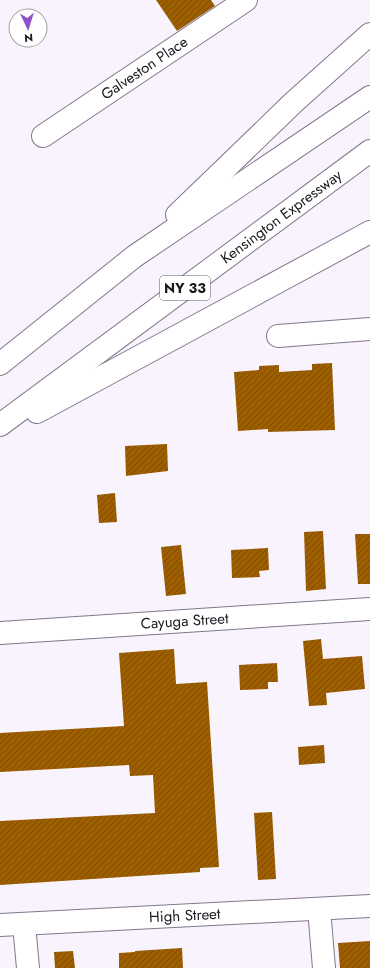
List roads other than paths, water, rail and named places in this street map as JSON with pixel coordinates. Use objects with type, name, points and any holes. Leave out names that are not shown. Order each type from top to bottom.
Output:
[{"type":"main road","name":"Galveston Place","points":[[43,136],[246,0]]},
{"type":"main road","points":[[135,256],[294,102],[370,34]]},
{"type":"main road","points":[[0,364],[135,256],[370,97]]},
{"type":"main road","name":"Kensington Expressway","points":[[0,425],[370,151]]},
{"type":"main road","points":[[0,434],[164,342],[370,232]]},
{"type":"main road","points":[[278,336],[370,329]]},
{"type":"main road","name":"Cayuga Street","points":[[0,633],[370,609]]},
{"type":"main road","name":"High Street","points":[[0,925],[370,906]]},
{"type":"main road","points":[[319,909],[324,968]]},
{"type":"main road","points":[[24,924],[28,968]]}]
